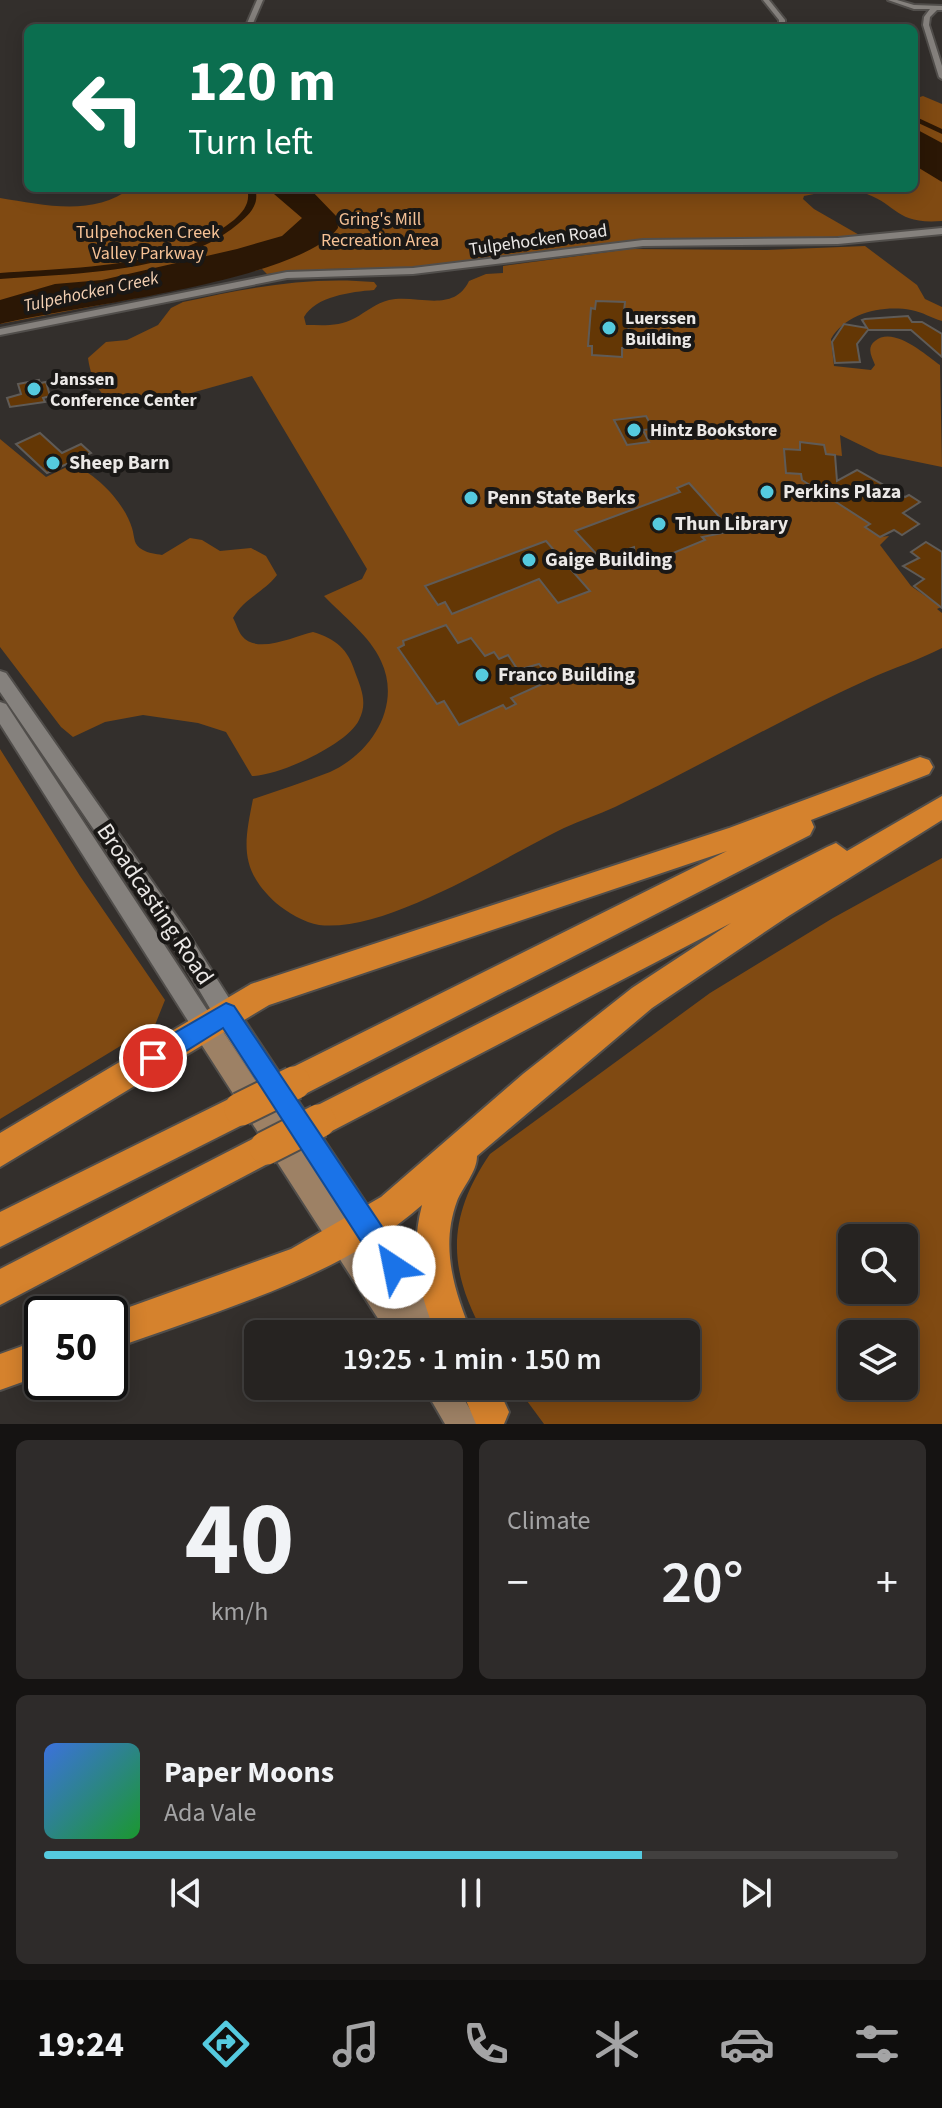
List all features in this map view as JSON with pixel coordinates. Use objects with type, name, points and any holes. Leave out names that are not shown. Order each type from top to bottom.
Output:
[{"type":"highway","points":[[0,1151],[261,994],[733,838],[931,762]]},
{"type":"highway","points":[[0,1230],[931,762]]},
{"type":"highway","points":[[0,1288],[942,800]]},
{"type":"highway","points":[[128,1325],[300,1263],[393,1209],[534,1085],[642,998],[777,908],[942,807]]},
{"type":"highway","points":[[448,1320],[434,1286],[432,1232],[450,1178],[480,1134]]},
{"type":"highway","points":[[0,1372],[24,1363]]},
{"type":"main road","name":"Broadcasting Road","points":[[216,1020],[354,1232],[426,1320]]},
{"type":"main road","name":"Broadcasting Road","points":[[354,1232],[398,1320]]},
{"type":"street","points":[[250,24],[260,0]]},
{"type":"street","points":[[766,0],[782,24]]},
{"type":"street","points":[[891,0],[938,8]]},
{"type":"street","points":[[938,8],[926,21],[939,56],[938,73],[942,77]]},
{"type":"street","name":"Tulpehocken Road","points":[[0,332],[287,275],[405,272],[634,244],[839,241],[942,231]]},
{"type":"street","name":"Broadcasting Road","points":[[0,678],[179,937],[216,1020]]},
{"type":"street","name":"Broadcasting Road","points":[[0,709],[216,1020]]},
{"type":"green space","name":"Tulpehocken Creek Valley Parkway","points":[[923,96],[942,104],[942,221],[914,220],[861,192],[918,192],[918,98]]},
{"type":"green space","name":"Tulpehocken Creek Valley Parkway","points":[[124,192],[826,192],[804,196],[803,199],[814,209],[861,236],[619,242],[413,268],[325,269],[267,274],[262,269],[152,295],[0,324],[0,198],[84,206]]},
{"type":"green space","name":"Penn State Berks","points":[[865,246],[917,285],[925,299],[942,307],[942,321],[900,309],[877,310],[855,317],[831,339],[834,366],[871,370],[875,365],[870,353],[872,344],[882,337],[909,343],[940,365],[942,467],[879,454],[840,435],[842,456],[826,454],[824,445],[801,442],[787,473],[801,474],[869,524],[866,528],[880,537],[889,536],[880,545],[911,586],[941,607],[937,609],[942,613],[942,648],[837,694],[609,810],[564,828],[410,906],[347,924],[319,925],[296,917],[276,903],[256,879],[247,855],[253,799],[321,776],[345,764],[370,740],[385,710],[387,678],[381,661],[363,635],[324,596],[362,579],[367,569],[252,376],[134,409],[115,403],[101,392],[88,358],[106,342],[127,340],[158,325],[171,308],[183,302],[278,284],[374,282],[377,286],[374,290],[325,300],[304,317],[306,325],[331,325],[349,321],[389,300],[434,301],[454,297],[469,281],[486,274],[503,273],[503,266],[630,249],[767,250]]},
{"type":"green space","points":[[0,439],[46,477],[71,465],[90,474],[116,499],[128,519],[136,543],[145,551],[162,555],[190,538],[202,540],[220,551],[251,548],[266,556],[277,575],[237,611],[233,618],[239,632],[249,641],[266,644],[313,632],[340,646],[349,657],[363,696],[362,714],[352,730],[327,749],[294,765],[252,776],[226,732],[198,723],[143,715],[105,722],[73,737],[61,727],[0,647]]},
{"type":"green space","points":[[0,749],[80,876],[165,1000],[155,1025],[0,1119]]},
{"type":"green space","points":[[942,858],[942,1424],[544,1424],[526,1400],[700,1400],[700,1320],[477,1320],[463,1287],[457,1243],[459,1221],[466,1199],[490,1154],[710,993],[833,918]]},
{"type":"water","points":[[918,130],[942,143],[942,182],[918,167]]},
{"type":"water","name":"Tulpehocken Creek","points":[[272,192],[313,192],[337,217],[338,228],[315,247],[279,263],[233,277],[181,290],[0,324],[0,300],[55,284],[102,280],[237,249],[282,236],[302,218]]},
{"type":"building","name":"Luerssen Building","points":[[596,301],[625,302],[624,311],[629,311],[628,348],[622,348],[622,357],[592,355],[592,346],[588,346],[591,308],[595,309]]},
{"type":"building","points":[[908,316],[912,322],[922,322],[942,334],[942,357],[911,330],[868,330],[857,344],[860,362],[835,363],[832,342],[844,324],[867,328],[862,320]]},
{"type":"building","name":"Janssen Conference Center","points":[[39,380],[40,383],[46,382],[50,396],[43,398],[45,402],[10,407],[7,398],[21,394],[18,384]]},
{"type":"building","name":"Hintz Bookstore","points":[[646,416],[653,429],[643,430],[649,442],[627,445],[614,420]]},
{"type":"building","name":"Sheep Barn","points":[[40,433],[62,453],[81,444],[91,453],[47,473],[16,444]]},
{"type":"building","points":[[800,442],[824,445],[826,454],[835,455],[837,481],[857,470],[920,502],[903,513],[919,524],[902,535],[894,530],[880,537],[865,527],[870,524],[802,480],[801,474],[786,473],[784,449],[800,450]]},
{"type":"building","name":"Thun Library","points":[[689,483],[732,531],[702,537],[705,540],[649,563],[636,564],[634,547],[601,559],[575,531],[680,492],[677,488]]},
{"type":"building","name":"Gaige Building","points":[[546,541],[590,591],[558,603],[539,579],[452,614],[445,602],[438,605],[425,586]]},
{"type":"building","points":[[926,542],[942,552],[942,608],[914,586],[924,579],[903,566],[919,558],[911,552]]},
{"type":"building","name":"Franco Building","points":[[446,625],[458,643],[471,638],[485,656],[494,652],[499,659],[508,655],[518,670],[539,664],[551,680],[511,698],[516,704],[506,709],[503,705],[459,725],[444,701],[437,704],[398,648],[404,645],[403,641]]},
{"type":"waterway","points":[[918,120],[942,132]]},
{"type":"waterway","points":[[0,276],[129,263],[195,246],[222,233],[243,216],[252,203],[252,192]]},
{"type":"place","name":"Luerssen Building","points":[[609,328]]},
{"type":"place","name":"Janssen Conference Center","points":[[34,389]]},
{"type":"place","name":"Hintz Bookstore","points":[[634,430]]},
{"type":"place","name":"Sheep Barn","points":[[53,463]]},
{"type":"place","name":"Perkins Plaza","points":[[767,492]]},
{"type":"place","name":"Penn State Berks","points":[[471,498]]},
{"type":"place","name":"Thun Library","points":[[659,524]]},
{"type":"place","name":"Gaige Building","points":[[529,560]]},
{"type":"place","name":"Franco Building","points":[[482,675]]},
{"type":"route","points":[[153,1058],[226,1014],[394,1267]]},
{"type":"park label","name":"Gring's Mill Recreation Area","points":[[380,229]]}]
